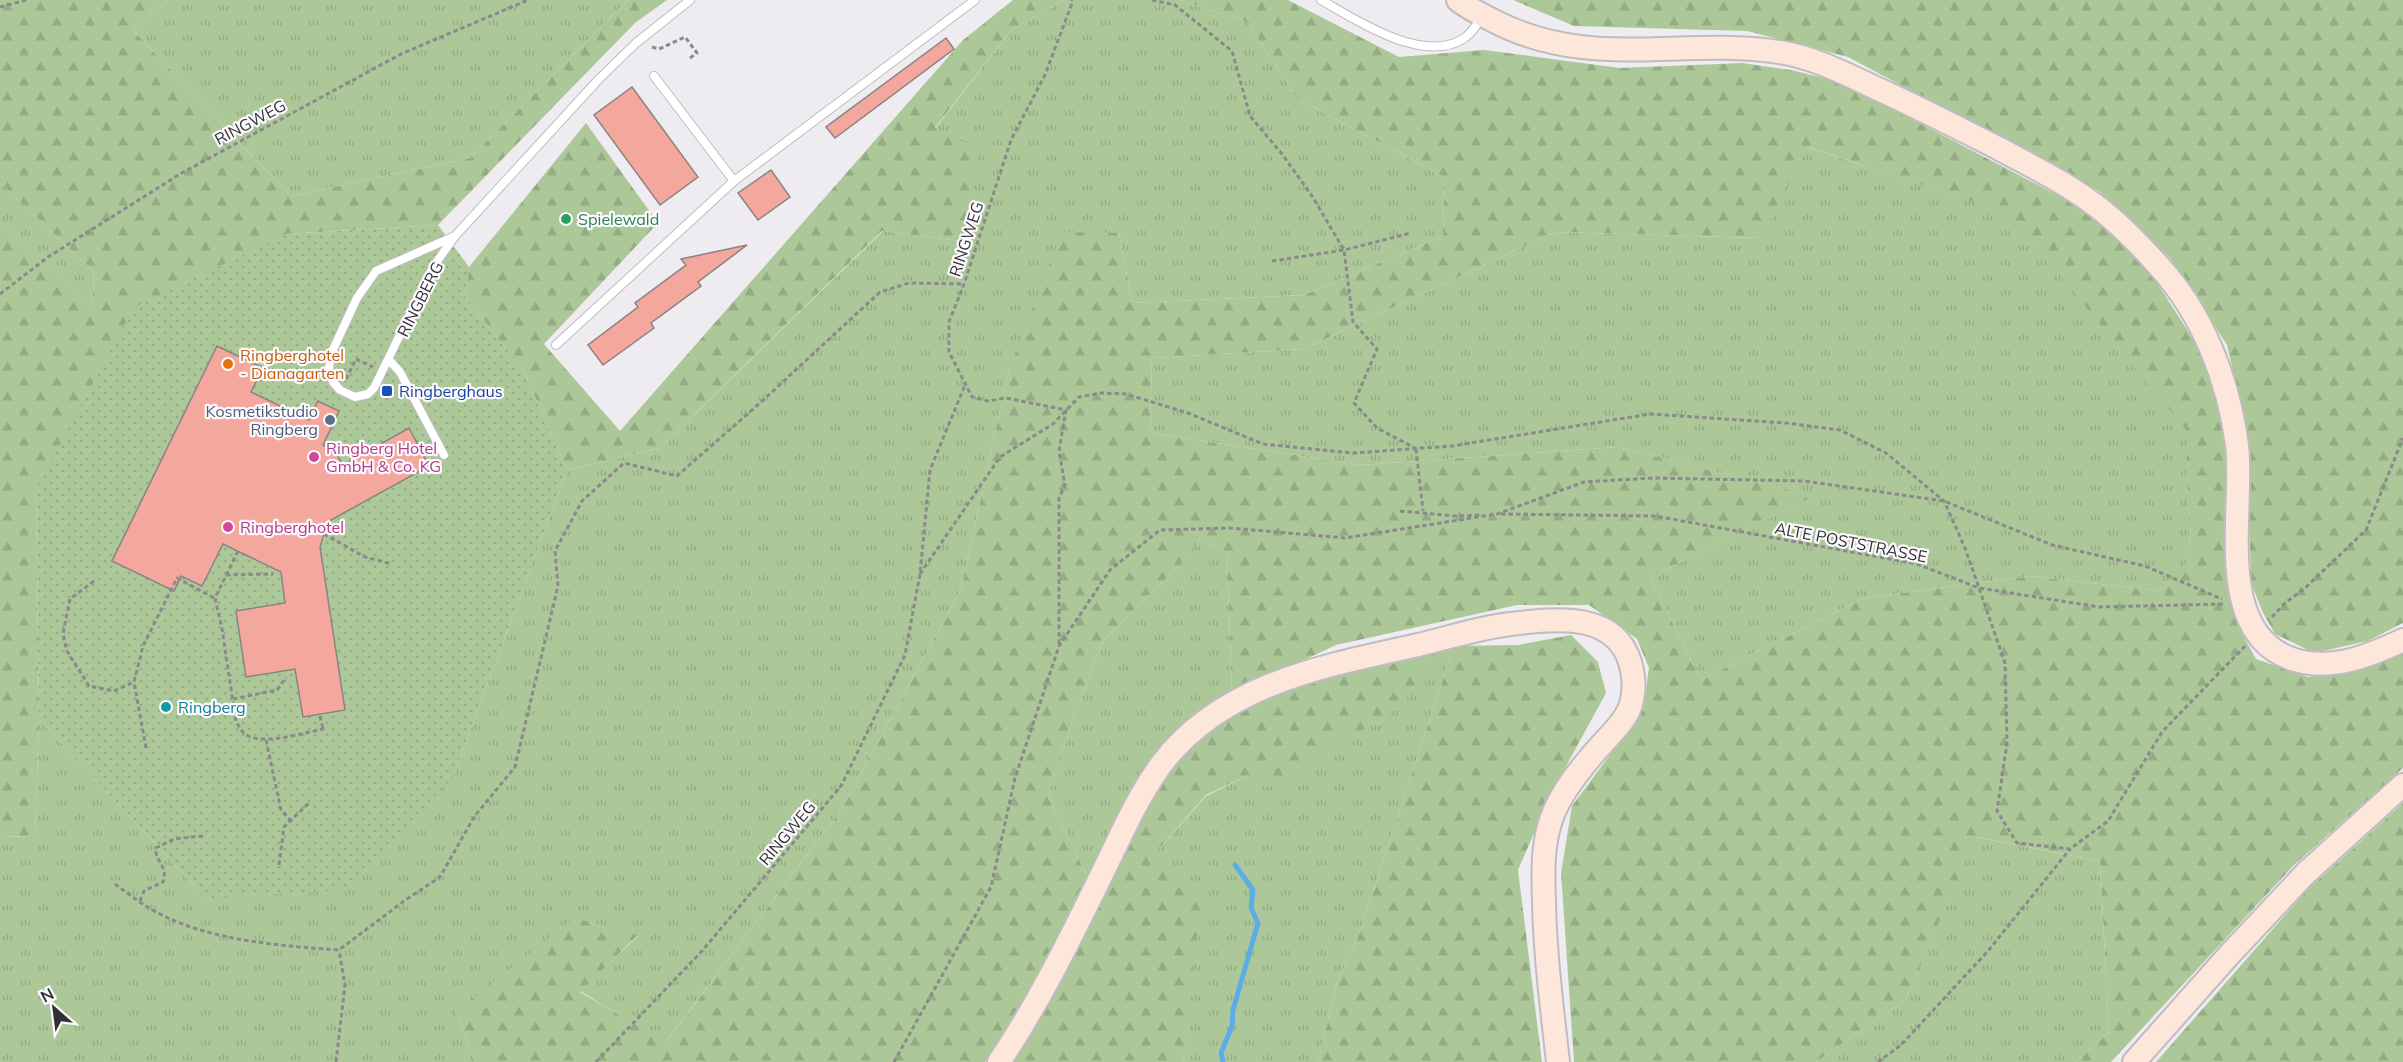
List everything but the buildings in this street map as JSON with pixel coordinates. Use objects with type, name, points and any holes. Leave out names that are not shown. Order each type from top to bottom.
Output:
[{"type":"main road","points":[[1458,0],[1483,15],[1533,38],[1558,45],[1641,51],[1751,49],[1806,59],[1850,75],[1924,111],[2061,182],[2097,206],[2159,266],[2174,284],[2198,321],[2212,350],[2233,423],[2237,449],[2238,557],[2241,601],[2258,634],[2266,643],[2286,657],[2308,663],[2325,664],[2365,656],[2403,640]]},
{"type":"main road","points":[[999,1062],[1044,990],[1133,810],[1152,778],[1163,763],[1207,721],[1257,690],[1279,680],[1329,665],[1497,625],[1539,620],[1572,620],[1593,624],[1610,632],[1621,644],[1629,658],[1634,676],[1634,688],[1630,707],[1621,723],[1578,774],[1552,816],[1546,838],[1543,866],[1545,946],[1558,1062]]},
{"type":"main road","points":[[2134,1062],[2306,873],[2403,785]]},
{"type":"lane","name":"RINGBERG","points":[[455,236],[376,271],[357,298],[330,356],[329,373],[340,390],[355,397],[368,394],[383,372],[434,267],[455,236],[599,79],[636,42],[690,0]]},
{"type":"lane","points":[[556,345],[734,181],[975,0]]},
{"type":"lane","points":[[1321,0],[1397,39],[1426,47],[1439,47],[1463,39],[1473,31],[1483,15]]},
{"type":"lane","points":[[654,76],[734,181]]},
{"type":"lane","points":[[389,360],[400,372],[444,455]]},
{"type":"path","points":[[0,7],[26,0]]},
{"type":"path","name":"RINGWEG","points":[[0,294],[48,257],[180,174],[401,54],[528,0]]},
{"type":"path","name":"RINGWEG","points":[[1066,410],[1006,398],[988,401],[972,397],[949,352],[950,322],[1011,140],[1045,75],[1072,0]]},
{"type":"path","points":[[1152,0],[1175,5],[1232,51],[1250,116],[1282,154],[1312,196],[1344,250],[1353,322],[1377,349],[1354,403],[1377,428],[1416,448]]},
{"type":"path","points":[[659,49],[685,37],[697,53],[690,58]]},
{"type":"path","points":[[1272,261],[1344,250],[1411,233]]},
{"type":"path","points":[[115,884],[162,915],[217,934],[292,946],[339,950],[440,877],[474,817],[515,767],[558,586],[555,551],[582,501],[624,463],[677,476],[880,292],[909,283],[964,284]]},
{"type":"path","points":[[340,390],[356,359],[383,372]]},
{"type":"path","name":"RINGWEG","points":[[596,1062],[702,951],[841,786],[905,655],[920,574],[930,470],[965,385]]},
{"type":"path","points":[[920,574],[1000,457],[1053,424],[1079,397],[1101,393],[1126,394],[1188,413],[1263,444],[1353,453],[1452,446],[1650,414],[1786,423],[1840,430],[1886,453],[1944,501],[1965,548],[2004,663],[2007,743],[1997,811],[2017,843],[2070,849]]},
{"type":"path","points":[[1059,646],[1059,498],[1065,485],[1059,451],[1066,410]]},
{"type":"path","points":[[1878,1062],[1901,1045],[1988,951],[2070,849],[2108,821],[2162,732],[2210,680],[2258,634],[2285,603],[2304,589],[2366,530],[2403,438]]},
{"type":"path","points":[[1416,448],[1423,511]]},
{"type":"path","name":"ALTE POSTSTRASSE","points":[[1401,511],[1423,511],[1455,516],[1497,514],[1655,516],[1917,564],[1979,588],[2098,607],[2233,604]]},
{"type":"path","points":[[324,534],[365,557],[392,564]]},
{"type":"path","points":[[238,551],[215,598],[236,722],[248,736],[266,740],[325,729],[320,716]]},
{"type":"path","points":[[226,575],[273,574]]},
{"type":"path","points":[[146,748],[134,681],[143,646],[177,578],[215,598]]},
{"type":"path","points":[[94,581],[70,600],[63,634],[67,651],[89,686],[114,691],[134,681]]},
{"type":"path","points":[[233,699],[277,690],[286,677]]},
{"type":"path","points":[[266,740],[281,810],[290,820]]},
{"type":"path","points":[[279,865],[284,827],[309,803]]},
{"type":"path","points":[[140,902],[144,891],[163,882],[165,877],[165,872],[155,853],[156,848],[174,839],[203,836]]},
{"type":"path","points":[[336,1062],[345,985],[339,950]]},
{"type":"green space","points":[[0,0],[168,0],[132,29],[291,196],[470,158],[628,0],[667,0],[635,23],[438,225],[286,234],[36,488],[39,719],[35,836],[0,837],[0,223],[92,307],[94,272],[0,183]]},
{"type":"green space","points":[[168,0],[628,0],[470,158],[291,196],[132,29]]},
{"type":"green space","points":[[1013,0],[1065,0],[1011,30],[935,128],[980,150],[960,241],[882,231],[660,448],[567,470],[523,370],[465,297],[469,267],[586,123],[658,223],[544,344],[620,431],[963,40]]},
{"type":"green space","points":[[1065,0],[1180,0],[1247,22],[1298,99],[1444,177],[1443,236],[1304,295],[1132,303],[1119,233],[1009,369],[961,589],[841,810],[665,1043],[580,991],[638,936],[456,1011],[476,1062],[0,1062],[0,837],[35,836],[39,719],[206,898],[453,777],[567,470],[660,448],[883,231],[960,241],[935,129],[1011,30]]},
{"type":"green space","points":[[1180,0],[1288,0],[1399,57],[1484,50],[1620,68],[1742,63],[1791,70],[1841,82],[2082,208],[2148,269],[2206,359],[2227,437],[2230,586],[2239,628],[2256,659],[2308,677],[2377,664],[2403,651],[2403,768],[2293,866],[2111,1062],[2076,1062],[2109,1032],[2100,861],[1976,837],[1906,999],[1816,1062],[1574,1062],[1561,873],[1572,806],[1643,710],[1649,668],[1637,639],[1589,605],[1517,605],[1336,645],[1232,694],[1227,553],[1200,538],[1176,569],[1103,641],[1076,711],[1048,796],[1089,880],[1015,1017],[985,1062],[476,1062],[456,1011],[575,918],[638,935],[580,992],[666,1042],[841,810],[961,589],[1009,369],[1062,232],[1119,233],[1132,303],[1304,295],[1443,236],[1444,177],[1298,99],[1247,22]],"holes":[[[1808,147],[2010,214],[2186,430],[2190,559],[2160,591],[2030,576],[1864,598],[1701,680],[1650,577],[1814,496],[1618,447],[1361,465],[1150,433],[1152,358],[1304,349],[1555,232],[1762,238]]]},
{"type":"green space","points":[[1513,0],[2403,0],[2403,623],[2368,641],[2314,653],[2275,634],[2262,611],[2251,582],[2247,433],[2227,345],[2170,258],[2099,191],[1848,57],[1747,31],[1574,26]]},
{"type":"green space","points":[[1807,147],[2010,213],[2187,430],[2190,560],[2160,591],[2030,576],[1864,598],[1701,680],[1650,577],[1813,496],[1618,447],[1361,465],[1150,433],[1152,358],[1304,349],[1555,232],[1761,238]]},
{"type":"green space","points":[[0,183],[94,272],[92,308],[0,223]]},
{"type":"green space","points":[[438,225],[469,267],[465,297],[523,370],[567,470],[453,777],[346,890],[206,898],[39,719],[36,488],[134,307],[286,234]]},
{"type":"green space","points":[[1200,538],[1227,553],[1232,694],[1212,707],[1089,880],[1048,796],[1076,711],[1103,641],[1176,569]]},
{"type":"green space","points":[[1571,635],[1598,662],[1606,693],[1552,792],[1518,870],[1542,1062],[1318,1062],[1337,982],[1357,940],[1454,646],[1518,645]]},
{"type":"green space","points":[[1454,646],[1357,940],[1337,982],[1318,1062],[1183,1062],[1189,999],[1159,849],[1206,796],[1248,775],[1383,721],[1420,652]]},
{"type":"green space","points":[[1420,652],[1420,685],[1383,721],[1321,747],[1309,771],[1267,786],[1248,775],[1206,795],[1159,849],[1201,901],[1183,1062],[1013,1062],[1035,1029],[1155,791],[1194,744],[1224,722],[1283,689]]},
{"type":"green space","points":[[2403,803],[2403,1062],[2156,1062],[2307,890]]},
{"type":"green space","points":[[1975,837],[2100,861],[2109,1032],[2076,1062],[1816,1062],[1906,999]]},
{"type":"waterway","points":[[1223,1062],[1221,1053],[1232,1026],[1233,1010],[1258,923],[1251,908],[1253,890],[1235,865]]},
{"type":"place","name":"Spielewald","points":[[566,219]]},
{"type":"place","name":"Ringberghotel - Dianagarten","points":[[228,364]]},
{"type":"place","name":"Ringberghaus","points":[[387,391]]},
{"type":"place","name":"Kosmetikstudio Ringberg","points":[[330,420]]},
{"type":"place","name":"Ringberg Hotel GmbH & Co. KG","points":[[314,457]]},
{"type":"place","name":"Ringberghotel","points":[[228,527]]},
{"type":"place","name":"Ringberg","points":[[166,707]]}]
